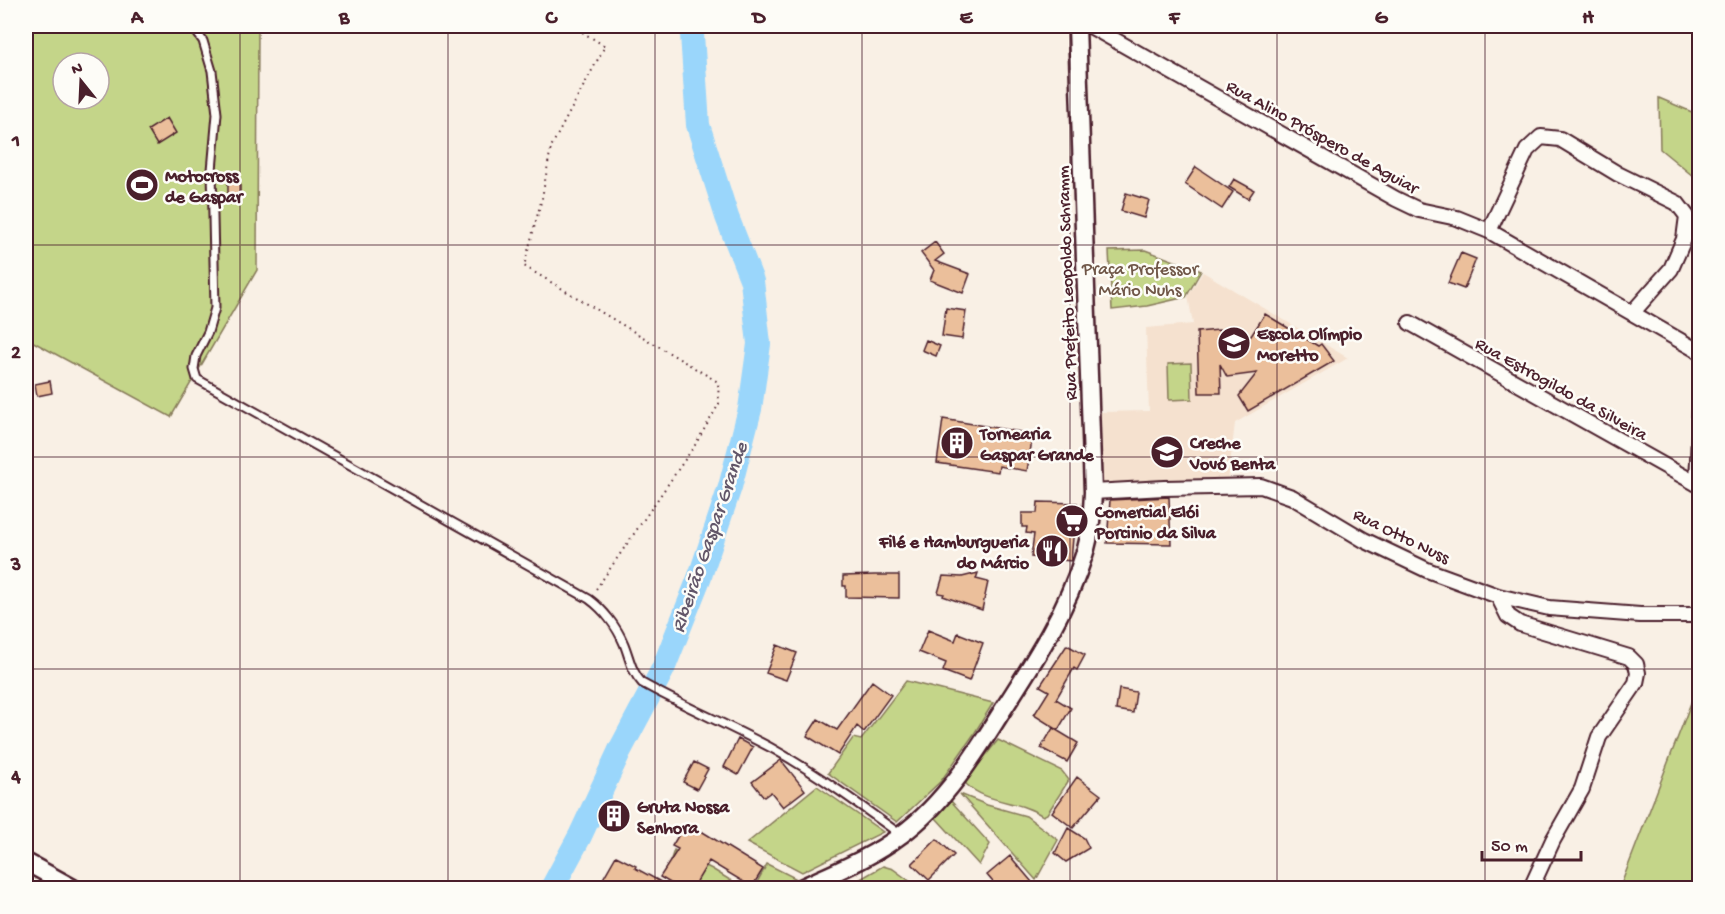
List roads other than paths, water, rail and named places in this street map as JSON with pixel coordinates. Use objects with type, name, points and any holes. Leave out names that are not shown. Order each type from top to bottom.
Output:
[{"type":"street","name":"Rua Prefeito Leopoldo Schramm","points":[[801,888],[869,856],[901,835],[942,796],[980,747],[1028,670],[1068,598],[1084,555],[1091,526],[1093,492],[1077,26]]},
{"type":"street","name":"Rua Alino Próspero de Aguiar","points":[[1090,26],[1396,199],[1419,210],[1457,218],[1489,231],[1700,352]]},
{"type":"street","points":[[1489,231],[1527,150],[1541,136],[1560,139],[1618,174],[1677,203],[1687,216],[1684,239],[1671,269],[1632,313]]},
{"type":"street","name":"Rua Estrogildo da Silveira","points":[[1410,323],[1698,485]]},
{"type":"street","points":[[1698,485],[1700,408]]},
{"type":"street","name":"Rua Otto Nuss","points":[[1093,492],[1261,486],[1292,497],[1364,540],[1427,570],[1498,596],[1549,608],[1640,615],[1700,615]]},
{"type":"street","points":[[1498,596],[1508,616],[1520,624],[1629,657],[1636,664],[1638,673],[1636,683],[1629,695],[1606,724],[1599,737],[1582,789],[1553,840],[1531,888]]},
{"type":"street","points":[[26,862],[73,888]]},
{"type":"lane","points":[[192,26],[203,41],[212,71],[217,114],[212,170],[215,308],[208,332],[196,356],[194,369],[197,380],[589,599],[612,623],[624,644],[634,675],[642,683],[796,762],[839,789],[901,835]]},
{"type":"waterway","name":"Ribeirão Gaspar Grande","points":[[552,888],[663,669],[700,576],[730,487],[750,409],[759,344],[752,281],[727,217],[698,125],[690,26]]},
{"type":"place","name":"Motocross de Gaspar","points":[[142,185]]},
{"type":"place","name":"Escola Olímpio Moretto","points":[[1234,343]]},
{"type":"place","name":"Tornearia Gaspar Grande","points":[[957,443]]},
{"type":"place","name":"Creche Vovó Benta","points":[[1167,452]]},
{"type":"place","name":"Comercial Elói Porcinio da Silva","points":[[1072,521]]},
{"type":"place","name":"Filé e Hamburgueria do Márcio","points":[[1052,551]]},
{"type":"place","name":"Gruta Nossa Senhora","points":[[614,816]]},
{"type":"park label","name":"Praça Professor Mário Nuhs","points":[[1140,278]]}]
